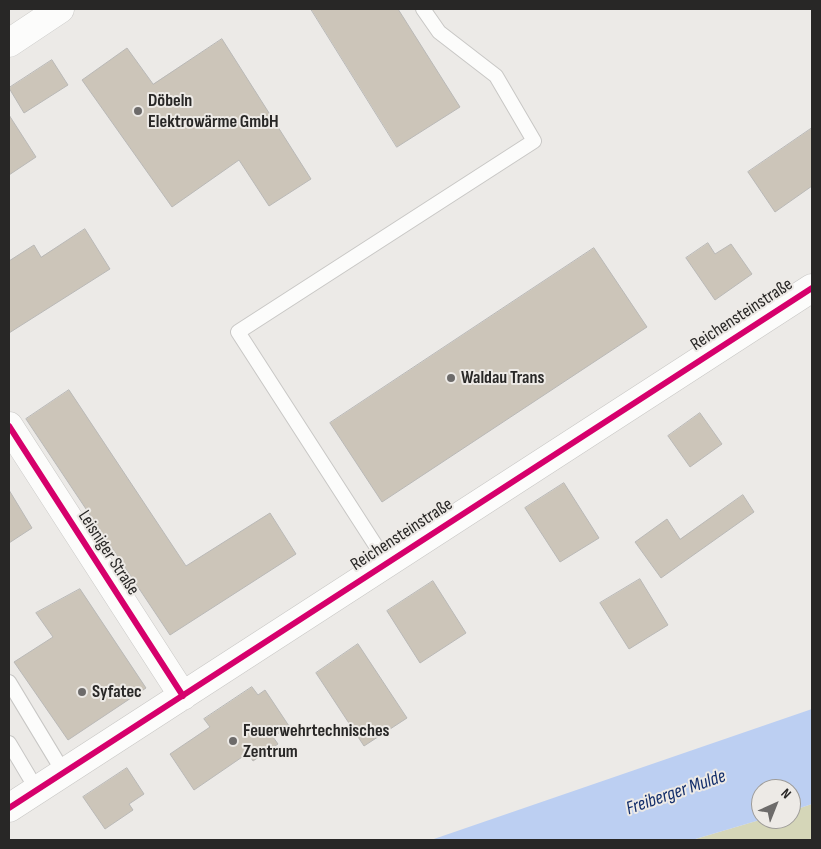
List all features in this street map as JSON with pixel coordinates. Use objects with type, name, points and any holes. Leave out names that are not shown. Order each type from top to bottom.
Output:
[{"type":"street","points":[[9,43],[60,9]]},
{"type":"street","name":"Reichensteinstraße","points":[[9,808],[812,288]]},
{"type":"street","name":"Leisniger Straße","points":[[9,426],[183,696]]},
{"type":"lane","points":[[387,563],[238,332],[534,141],[496,76],[439,32],[423,9]]},
{"type":"lane","points":[[9,682],[64,773]]},
{"type":"lane","points":[[9,743],[37,790]]},
{"type":"green space","points":[[812,804],[812,840],[692,840],[751,823],[751,829],[801,829],[801,808]]},
{"type":"water","name":"Freiberger Mulde","points":[[812,709],[812,804],[801,808],[801,779],[751,779],[751,823],[692,840],[431,840]]},
{"type":"building","points":[[311,9],[398,9],[460,107],[397,147]]},
{"type":"building","points":[[222,39],[311,179],[269,206],[239,160],[172,207],[82,80],[127,48],[153,84]]},
{"type":"building","points":[[52,60],[68,85],[24,113],[9,88]]},
{"type":"building","points":[[9,115],[36,157],[9,175]]},
{"type":"building","points":[[812,128],[812,186],[775,212],[748,172]]},
{"type":"building","points":[[85,229],[110,269],[9,333],[9,261],[34,245],[41,257]]},
{"type":"building","points":[[708,243],[715,254],[731,244],[752,274],[715,300],[686,258]]},
{"type":"building","points":[[594,248],[647,327],[382,502],[330,423]]},
{"type":"building","points":[[69,390],[186,566],[270,513],[296,554],[170,635],[26,419]]},
{"type":"building","points":[[700,413],[722,444],[690,467],[668,436]]},
{"type":"building","points":[[564,483],[599,538],[560,562],[525,508]]},
{"type":"building","points":[[9,490],[32,528],[9,543]]},
{"type":"building","points":[[743,495],[754,512],[661,578],[635,542],[667,519],[680,539]]},
{"type":"building","points":[[640,579],[668,625],[629,649],[600,603]]},
{"type":"building","points":[[433,581],[466,633],[420,663],[387,611]]},
{"type":"building","points":[[80,589],[146,688],[68,740],[14,662],[53,637],[36,613]]},
{"type":"building","points":[[358,644],[407,718],[364,746],[316,673]]},
{"type":"building","name":"Feuerwehrtechnisches Zentrum","points":[[252,687],[258,695],[265,690],[289,726],[273,737],[278,744],[253,761],[248,753],[194,790],[170,754],[210,727],[204,719]]},
{"type":"building","points":[[127,768],[144,794],[129,804],[133,810],[105,829],[83,797]]},
{"type":"cycle path","points":[[9,808],[812,288]]},
{"type":"cycle path","points":[[9,426],[183,696]]},
{"type":"place","name":"Döbeln Elektrowärme GmbH","points":[[138,111]]},
{"type":"place","name":"Waldau Trans","points":[[451,378]]},
{"type":"place","name":"Syfatec","points":[[82,692]]},
{"type":"place","name":"Feuerwehrtechnisches Zentrum","points":[[233,741]]}]
